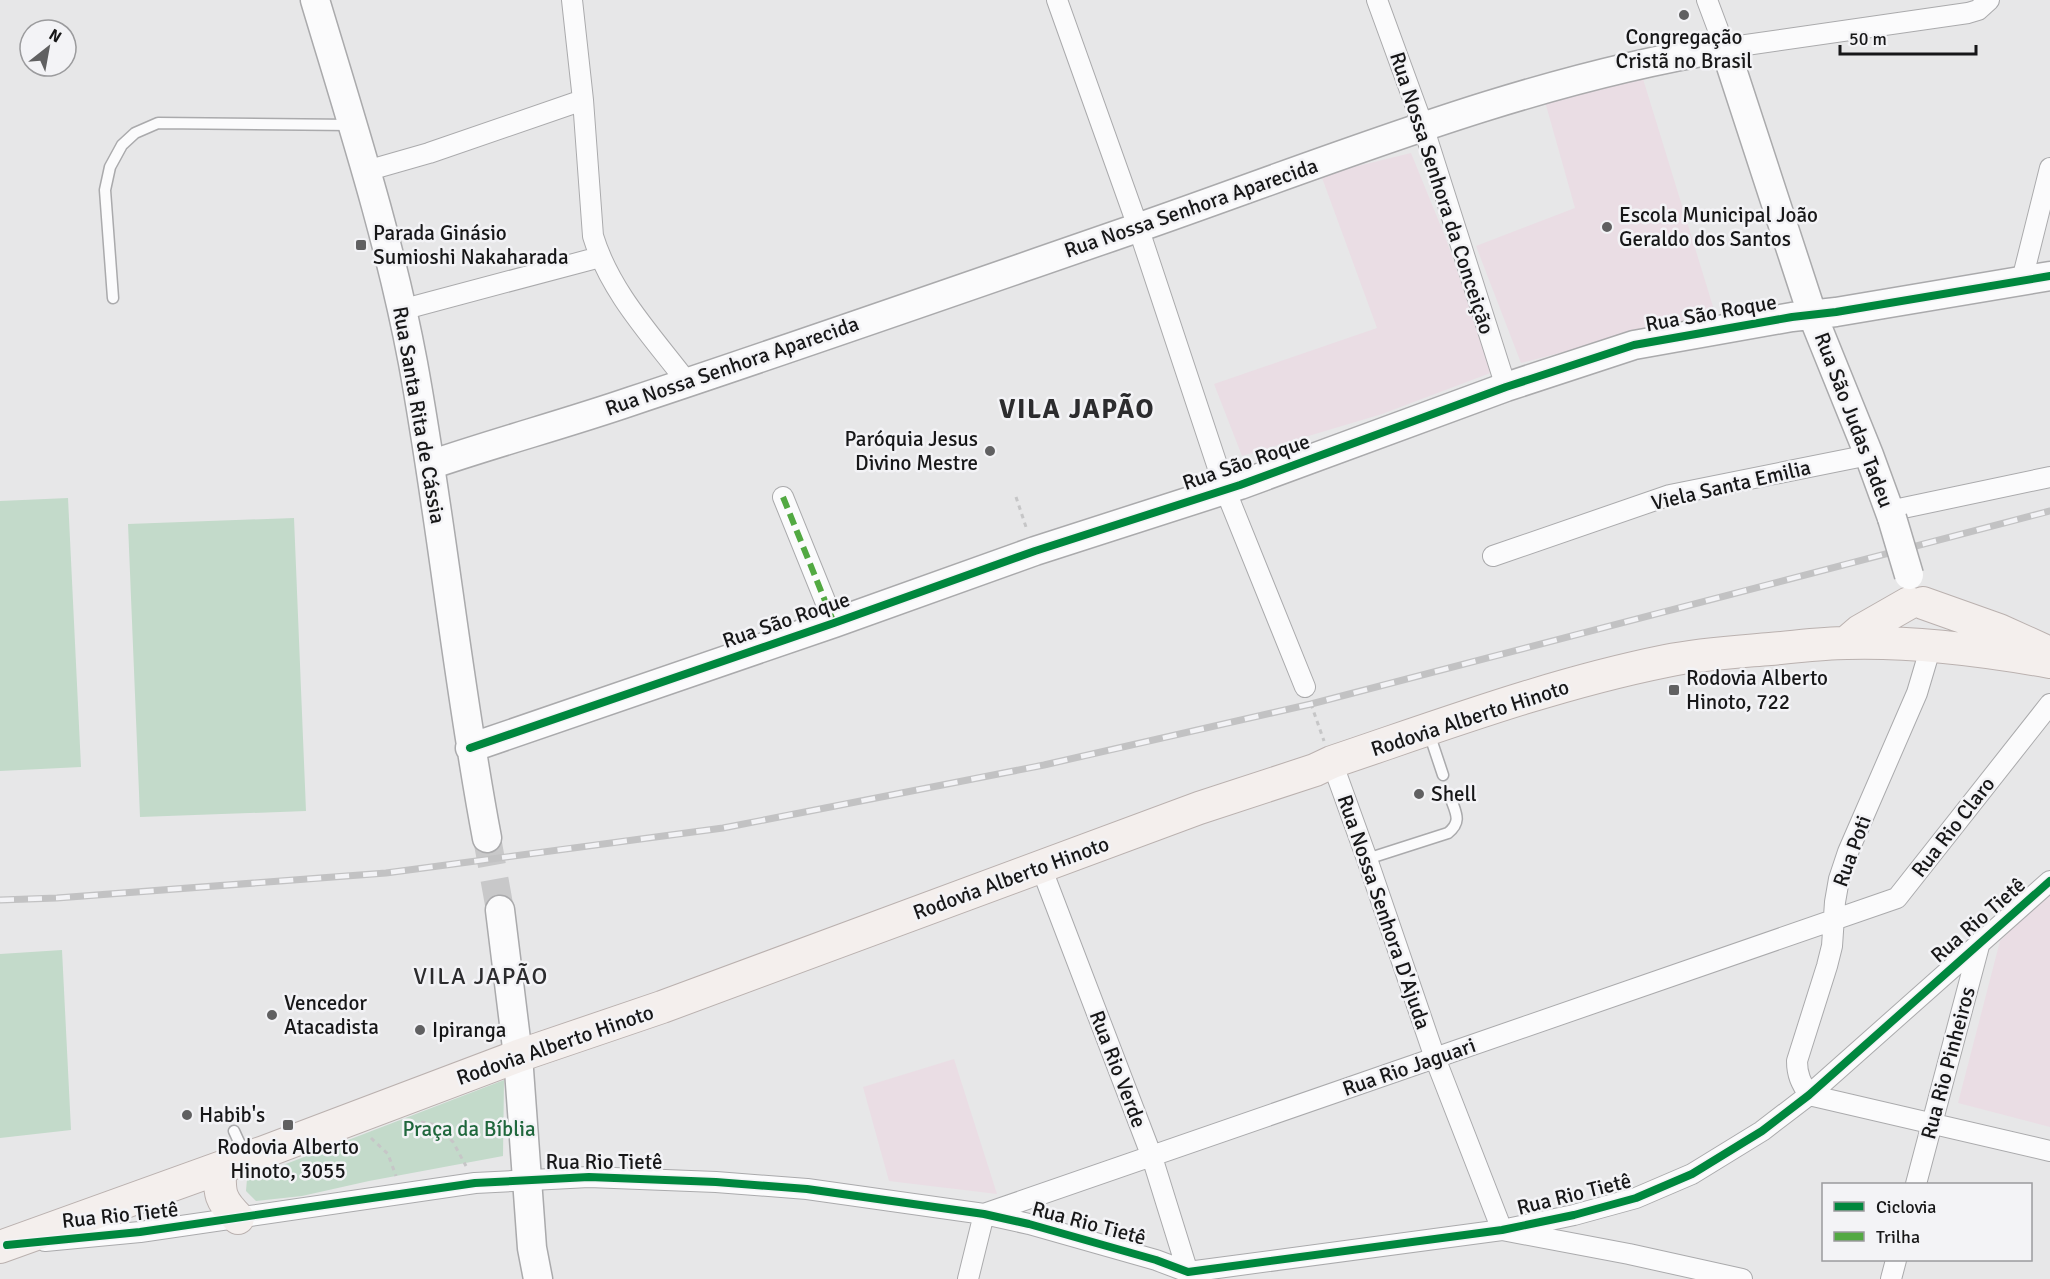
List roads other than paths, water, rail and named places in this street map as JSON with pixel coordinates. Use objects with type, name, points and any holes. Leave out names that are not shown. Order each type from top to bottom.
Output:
[{"type":"main road","points":[[1846,643],[1914,592],[2050,654]]},
{"type":"main road","name":"Rodovia Alberto Hinoto","points":[[3,1246],[233,1164],[519,1056],[662,1007],[1198,808],[1504,705],[1609,674],[1668,660],[1726,652],[1846,643],[1918,645],[2007,654],[2050,662]]},
{"type":"main road","points":[[233,1164],[221,1197],[225,1205],[238,1218]]},
{"type":"street","name":"Rua Santa Rita de Cássia","points":[[315,0],[366,171],[413,362],[470,748],[487,838]]},
{"type":"street","points":[[572,0],[583,100],[593,236],[612,283],[687,382]]},
{"type":"street","points":[[1057,0],[1138,227],[1225,489],[1305,687]]},
{"type":"street","name":"Rua Nossa Senhora da Conceição","points":[[1377,0],[1423,126],[1506,387]]},
{"type":"street","points":[[1707,0],[1725,48]]},
{"type":"street","points":[[1965,7],[1978,10],[1989,0]]},
{"type":"street","name":"Rua Nossa Senhora Aparecida","points":[[430,465],[687,382],[1423,126],[1602,72],[1669,57],[1965,7]]},
{"type":"street","name":"Rua São Judas Tadeu","points":[[1725,48],[1812,314],[1869,455],[1914,592],[1932,628],[1918,645]]},
{"type":"street","points":[[366,171],[429,153],[583,100]]},
{"type":"street","points":[[2022,280],[2050,168]]},
{"type":"street","points":[[401,310],[600,257]]},
{"type":"street","name":"Rua São Roque","points":[[470,748],[834,623],[1035,551],[1225,489],[1506,387],[1634,345],[2050,276]]},
{"type":"street","name":"Viela Santa Emilia","points":[[1493,556],[1670,495],[1869,455]]},
{"type":"street","points":[[1890,514],[2050,477]]},
{"type":"street","points":[[783,497],[834,623]]},
{"type":"street","name":"Rua Poti","points":[[1809,1095],[1800,1082],[1797,1061],[1827,966],[1839,879],[1848,852],[1917,693],[1918,645]]},
{"type":"street","name":"Rua Rio Claro","points":[[1835,919],[1897,898],[2050,704]]},
{"type":"street","name":"Rua Nossa Senhora D'Ajuda","points":[[1332,762],[1435,1058],[1502,1230]]},
{"type":"street","name":"Rua Rio Verde","points":[[1041,867],[1152,1156],[1189,1276]]},
{"type":"street","name":"Rua Rio Tietê","points":[[3,1246],[140,1232],[475,1183],[589,1177],[716,1182],[807,1189],[984,1214],[1029,1224],[1156,1260],[1189,1276],[1502,1230],[1574,1215],[1636,1198],[1692,1174],[1762,1131],[1809,1095],[2050,881]]},
{"type":"street","points":[[500,910],[519,1056],[526,1180],[532,1248],[538,1279]]},
{"type":"street","name":"Rua Rio Jaguari","points":[[984,1214],[1835,919]]},
{"type":"street","name":"Rua Rio Pinheiros","points":[[1917,1183],[1980,942]]},
{"type":"street","points":[[1809,1095],[2050,1151]]},
{"type":"street","points":[[968,1279],[984,1214]]},
{"type":"street","points":[[1502,1230],[1629,1254],[1742,1279]]},
{"type":"street","points":[[1890,1279],[1896,1261]]},
{"type":"lane","points":[[113,298],[105,190],[110,167],[122,145],[135,133],[158,123],[352,126]]},
{"type":"lane","points":[[1428,730],[1443,775]]},
{"type":"lane","points":[[1367,859],[1448,833],[1456,827],[1458,818],[1449,796]]},
{"type":"lane","points":[[233,1164],[234,1131]]},
{"type":"tunnel","points":[[487,838],[500,910]]},
{"type":"railway","points":[[0,900],[57,898],[386,873],[723,828],[1044,765],[1311,704],[2050,511]]},
{"type":"place","name":"Congregação Cristã no Brasil","points":[[1684,15]]},
{"type":"place","name":"Escola Municipal João Geraldo dos Santos","points":[[1607,227]]},
{"type":"place","name":"Parada Ginásio Sumioshi Nakaharada","points":[[361,245]]},
{"type":"place","name":"Paróquia Jesus Divino Mestre","points":[[990,451]]},
{"type":"place","name":"Rodovia Alberto Hinoto, 722","points":[[1674,690]]},
{"type":"place","name":"Shell","points":[[1419,794]]},
{"type":"place","name":"Vencedor Atacadista","points":[[272,1015]]},
{"type":"place","name":"Ipiranga","points":[[420,1030]]},
{"type":"place","name":"Habib's","points":[[187,1115]]},
{"type":"place","name":"Rodovia Alberto Hinoto, 3055","points":[[288,1125]]},
{"type":"district","name":"VILA JAPÃO","points":[[1077,409]]},
{"type":"district","name":"VILA JAPÃO","points":[[481,976]]},
{"type":"park label","name":"Praça da Bíblia","points":[[469,1129]]}]
